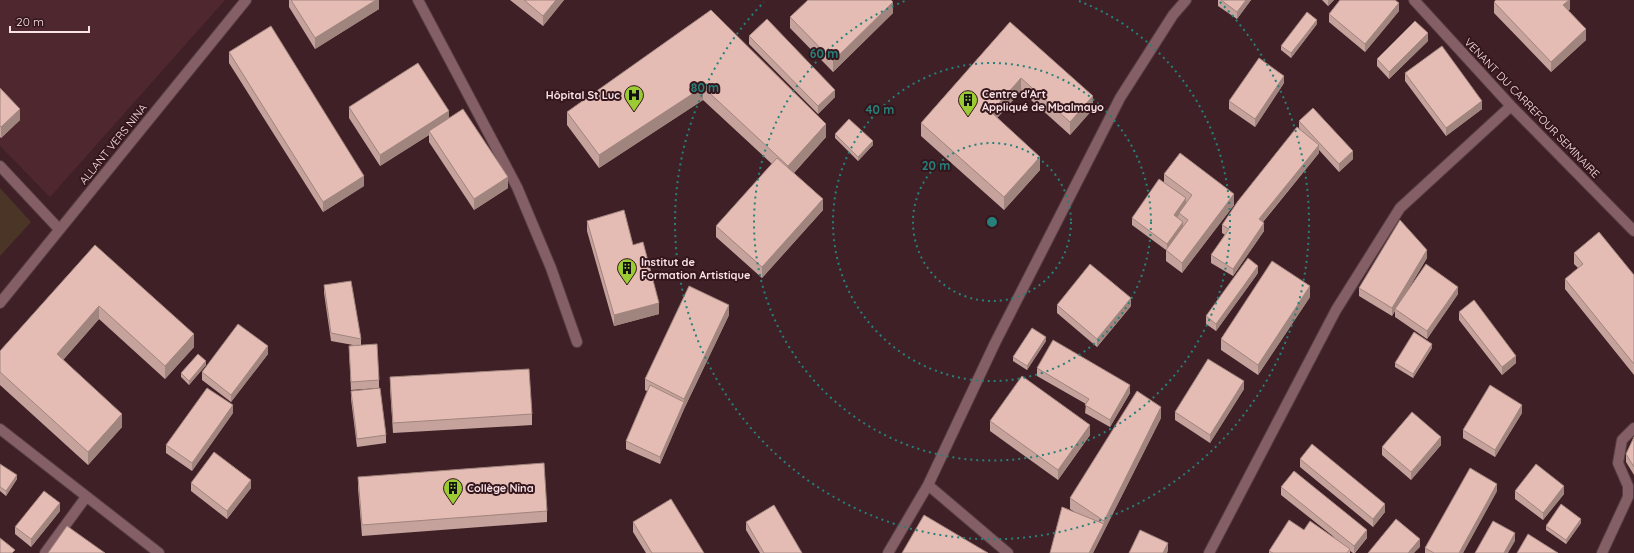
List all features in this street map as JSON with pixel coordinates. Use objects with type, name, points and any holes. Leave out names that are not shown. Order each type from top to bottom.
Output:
[{"type":"street","name":"ALLANT VERS NINA","points":[[0,303],[246,0]]},
{"type":"street","points":[[418,0],[517,187],[550,268],[577,342]]},
{"type":"street","points":[[888,553],[928,485],[995,343],[1120,98],[1173,15],[1186,0]]},
{"type":"street","name":"VENANT DU CARREFOUR SEMINAIRE","points":[[1414,0],[1511,106],[1634,231]]},
{"type":"street","points":[[1209,553],[1336,310],[1400,208],[1511,106]]},
{"type":"street","points":[[0,166],[59,229]]},
{"type":"street","points":[[1602,553],[1631,500],[1628,486],[1618,463],[1622,440],[1634,428]]},
{"type":"street","points":[[0,429],[160,553]]},
{"type":"street","points":[[928,485],[1008,553]]},
{"type":"street","points":[[45,553],[86,496]]},
{"type":"shaded area","points":[[0,0],[225,0],[50,197],[0,146]]},
{"type":"shaded area","points":[[0,188],[31,222],[0,256]]},
{"type":"building","points":[[291,0],[376,0],[315,38]]},
{"type":"building","points":[[524,0],[556,0],[543,16]]},
{"type":"building","points":[[808,0],[891,0],[893,2],[833,61],[790,17]]},
{"type":"building","points":[[1221,0],[1246,0],[1237,12]]},
{"type":"building","points":[[1340,0],[1395,0],[1399,3],[1365,44],[1329,14]]},
{"type":"building","points":[[1496,0],[1569,0],[1563,5],[1586,29],[1551,62],[1494,2]]},
{"type":"building","name":"Hôpital St Luc","points":[[711,10],[826,124],[788,166],[703,87],[599,155],[567,112]]},
{"type":"building","points":[[1307,12],[1317,20],[1291,53],[1281,46]]},
{"type":"building","points":[[767,19],[835,90],[818,106],[749,36]]},
{"type":"building","points":[[1415,21],[1428,33],[1389,72],[1377,59]]},
{"type":"building","name":"Centre d'Art Appliqué de Mbalmayo","points":[[1010,22],[1093,96],[1070,122],[1021,78],[991,112],[1040,157],[1004,197],[921,123]]},
{"type":"building","points":[[271,26],[364,176],[323,202],[229,52]]},
{"type":"building","points":[[1442,46],[1482,101],[1446,128],[1405,73]]},
{"type":"building","points":[[1259,58],[1284,76],[1255,119],[1229,101]]},
{"type":"building","points":[[418,63],[449,111],[380,155],[349,107]]},
{"type":"building","points":[[0,88],[20,109],[1,127],[0,126]]},
{"type":"building","points":[[1313,108],[1353,151],[1339,164],[1299,121]]},
{"type":"building","points":[[463,109],[508,177],[474,199],[429,131]]},
{"type":"building","points":[[849,119],[873,141],[858,157],[835,134]]},
{"type":"building","points":[[1297,127],[1319,145],[1259,219],[1264,223],[1233,269],[1211,255],[1229,229],[1222,225],[1238,201]]},
{"type":"building","points":[[1180,153],[1234,194],[1182,263],[1166,250],[1188,220],[1179,213],[1192,195],[1164,174]]},
{"type":"building","points":[[777,158],[823,199],[762,267],[716,226]]},
{"type":"building","points":[[1159,179],[1186,198],[1174,215],[1183,222],[1167,244],[1132,218]]},
{"type":"building","name":"Institut de Formation Artistique","points":[[624,210],[633,245],[643,242],[659,303],[614,315],[587,221]]},
{"type":"building","points":[[1400,220],[1427,250],[1392,308],[1359,288]]},
{"type":"building","points":[[1599,232],[1634,275],[1634,364],[1565,279],[1583,264],[1574,253]]},
{"type":"building","points":[[95,245],[194,334],[165,366],[99,306],[57,354],[122,414],[88,452],[0,372],[0,351]]},
{"type":"building","points":[[1248,258],[1258,266],[1216,324],[1206,316]]},
{"type":"building","points":[[1272,261],[1310,286],[1258,365],[1221,339]]},
{"type":"building","points":[[1090,264],[1131,298],[1097,339],[1057,305]]},
{"type":"building","points":[[1426,264],[1458,287],[1427,331],[1395,309]]},
{"type":"building","points":[[351,281],[361,339],[331,333],[324,285]]},
{"type":"building","points":[[689,286],[729,305],[684,399],[645,379]]},
{"type":"building","points":[[1474,300],[1516,356],[1502,367],[1459,312]]},
{"type":"building","points":[[238,324],[268,346],[231,395],[202,372]]},
{"type":"building","points":[[1032,328],[1046,337],[1027,366],[1013,357]]},
{"type":"building","points":[[1414,332],[1432,344],[1413,374],[1395,363]]},
{"type":"building","points":[[1053,340],[1130,385],[1110,420],[1085,405],[1089,399],[1037,368]]},
{"type":"building","points":[[377,344],[379,380],[351,382],[349,346]]},
{"type":"building","points":[[198,354],[206,361],[189,381],[181,373]]},
{"type":"building","points":[[1208,359],[1244,381],[1210,435],[1175,412]]},
{"type":"building","points":[[529,369],[532,414],[393,423],[390,377]]},
{"type":"building","points":[[1022,376],[1090,425],[1058,470],[990,421]]},
{"type":"building","points":[[650,385],[684,402],[660,457],[626,441]]},
{"type":"building","points":[[1490,385],[1522,405],[1495,450],[1463,430]]},
{"type":"building","points":[[207,388],[233,405],[192,463],[166,445]]},
{"type":"building","points":[[380,388],[386,435],[357,439],[351,391]]},
{"type":"building","points":[[1137,391],[1161,407],[1104,521],[1070,498]]},
{"type":"building","points":[[1412,412],[1441,437],[1411,472],[1382,447]]},
{"type":"building","points":[[1634,437],[1634,467],[1626,454]]},
{"type":"building","points":[[1312,444],[1385,504],[1373,519],[1300,459]]},
{"type":"building","points":[[214,452],[251,480],[227,511],[191,483]]},
{"type":"building","name":"Collège Nina","points":[[544,463],[547,511],[362,525],[358,477]]},
{"type":"building","points":[[0,464],[17,475],[6,491],[0,487]]},
{"type":"building","points":[[1536,464],[1564,486],[1543,513],[1515,491]]},
{"type":"building","points":[[1470,468],[1497,484],[1459,553],[1434,553],[1425,548]]},
{"type":"building","points":[[1294,471],[1367,530],[1354,546],[1281,487]]},
{"type":"building","points":[[44,491],[60,503],[31,539],[15,527]]},
{"type":"building","points":[[671,499],[704,553],[652,553],[633,522]]},
{"type":"building","points":[[1561,504],[1581,519],[1566,540],[1546,526]]},
{"type":"building","points":[[774,505],[802,553],[764,553],[746,522]]},
{"type":"building","points":[[1062,507],[1104,524],[1089,553],[1050,553]]},
{"type":"building","points":[[924,515],[988,553],[902,553]]},
{"type":"building","points":[[1396,519],[1420,539],[1408,553],[1368,553]]},
{"type":"building","points":[[1289,520],[1304,530],[1310,521],[1350,549],[1347,553],[1273,553],[1269,551]]},
{"type":"building","points":[[1493,521],[1515,533],[1504,553],[1475,553]]},
{"type":"building","points":[[67,526],[105,553],[48,553]]},
{"type":"building","points":[[1140,530],[1168,543],[1163,553],[1129,553]]},
{"type":"building","points":[[1528,534],[1558,553],[1517,553]]},
{"type":"building","points":[[0,538],[15,550],[12,553],[0,553]]},
{"type":"place","name":"Hôpital St Luc","points":[[634,112]]},
{"type":"place","name":"Centre d'Art Appliqué de Mbalmayo","points":[[968,117]]},
{"type":"place","name":"Institut de Formation Artistique","points":[[627,285]]},
{"type":"place","name":"Collège Nina","points":[[453,505]]}]
